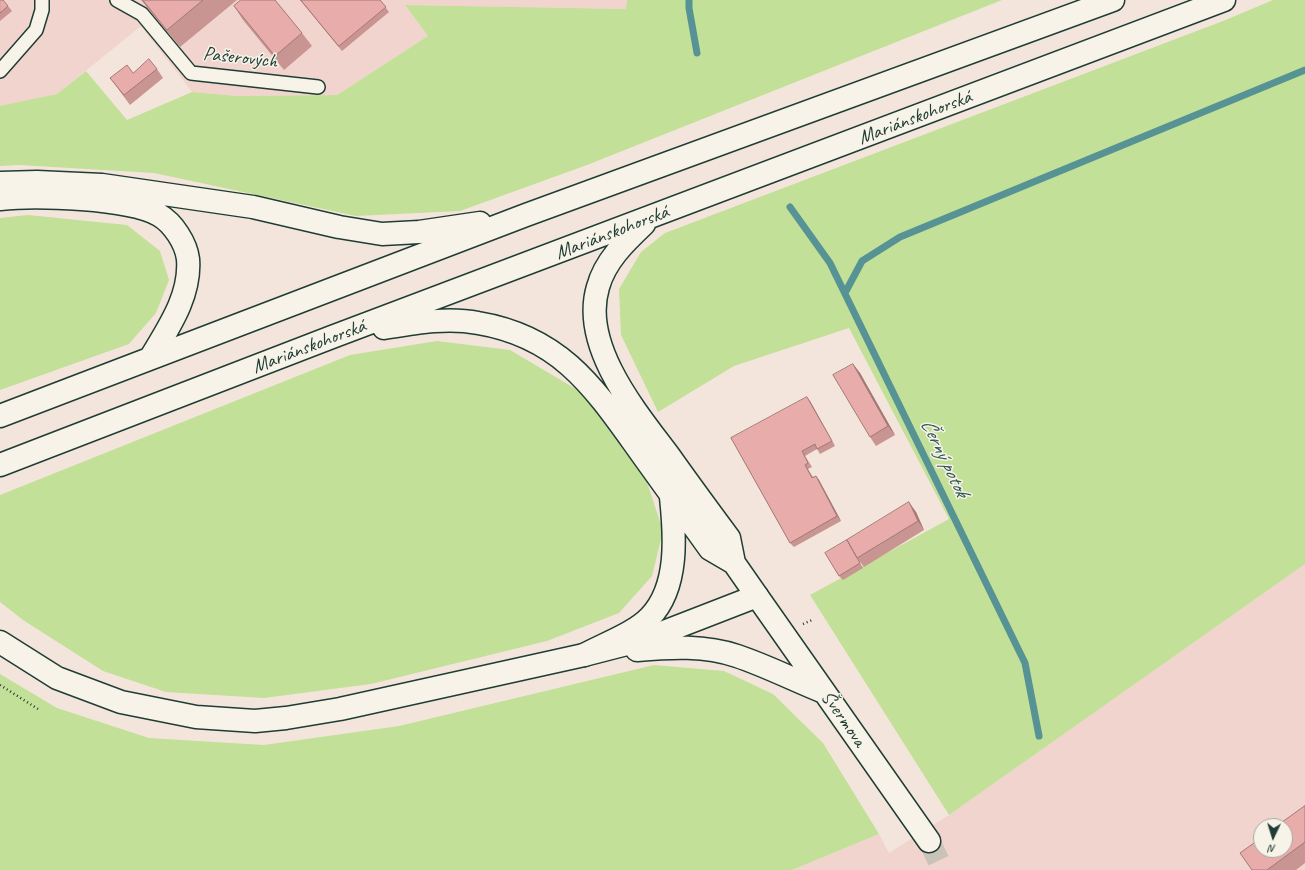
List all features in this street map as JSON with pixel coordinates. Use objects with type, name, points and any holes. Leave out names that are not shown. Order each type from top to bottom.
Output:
[{"type":"main road","name":"Mariánskohorská","points":[[0,416],[526,215],[1113,0]]},
{"type":"main road","name":"Mariánskohorská","points":[[0,465],[1224,0]]},
{"type":"main road","points":[[0,183],[37,182],[102,185],[253,207],[360,231],[382,234],[419,232],[526,215]]},
{"type":"main road","points":[[0,199],[49,198],[98,201],[140,208],[159,215],[169,224],[177,233],[185,248],[188,270],[180,306],[152,357]]},
{"type":"main road","points":[[649,219],[613,256],[602,276],[595,300],[596,322],[600,343],[609,364],[629,401],[729,538],[734,563]]},
{"type":"main road","points":[[332,338],[420,322],[449,321],[477,322],[494,326],[538,343],[560,356],[599,394],[710,549],[734,563]]},
{"type":"main road","points":[[584,655],[638,626],[650,617],[659,606],[670,573],[675,550],[676,536],[671,496]]},
{"type":"main road","name":"Švermova","points":[[734,563],[929,841]]},
{"type":"main road","points":[[0,642],[57,678],[121,702],[196,717],[255,721],[286,718],[340,709],[584,655],[646,639],[757,596]]},
{"type":"main road","points":[[584,655],[674,647],[708,650],[737,656],[824,692]]},
{"type":"lane","points":[[0,71],[36,30],[42,10],[42,0]]},
{"type":"lane","name":"Pašerových","points":[[117,0],[142,14],[191,73],[318,87]]},
{"type":"path","points":[[0,685],[38,709]]},
{"type":"shaded area","points":[[0,0],[627,0],[626,9],[405,5],[428,36],[337,95],[238,96],[192,92],[141,26],[57,94],[0,108]]},
{"type":"shaded area","points":[[1305,564],[1305,870],[792,870],[879,834],[889,853],[949,815]]},
{"type":"green space","points":[[627,0],[1002,0],[587,165],[460,211],[356,216],[154,173],[19,165],[0,166],[0,106],[57,94],[86,71],[127,120],[192,92],[238,96],[337,95],[428,36],[405,5],[626,9]]},
{"type":"green space","points":[[1273,0],[1305,0],[1305,564],[949,815],[810,595],[949,519],[849,328],[734,366],[658,412],[621,335],[619,289],[641,252],[665,233],[1223,21]]},
{"type":"green space","points":[[28,215],[127,225],[160,251],[169,280],[156,313],[129,344],[0,390],[0,218]]},
{"type":"green space","points":[[437,341],[510,350],[581,392],[647,482],[663,531],[652,576],[619,613],[547,641],[371,684],[264,698],[166,692],[103,671],[23,620],[0,602],[0,495],[350,355]]},
{"type":"green space","points":[[654,665],[724,671],[773,694],[823,743],[879,834],[792,870],[0,870],[0,674],[57,708],[149,738],[264,745],[399,726]]},
{"type":"building","points":[[0,0],[3,0],[8,6],[0,13]]},
{"type":"building","points":[[143,0],[203,0],[167,30]]},
{"type":"building","points":[[241,0],[275,0],[302,33],[275,56],[234,6]]},
{"type":"building","points":[[301,0],[380,0],[386,7],[339,46]]},
{"type":"building","points":[[149,59],[157,69],[124,95],[110,78],[127,65],[133,73]]},
{"type":"building","points":[[853,364],[888,426],[870,437],[833,375]]},
{"type":"building","points":[[807,397],[832,441],[817,449],[815,444],[802,451],[808,463],[805,465],[812,478],[816,476],[837,516],[790,543],[731,438]]},
{"type":"building","points":[[909,502],[918,521],[857,558],[847,540]]},
{"type":"building","points":[[847,540],[860,563],[839,576],[825,553]]},
{"type":"building","points":[[1305,806],[1305,842],[1293,851],[1293,818],[1288,818]]},
{"type":"building","points":[[1253,844],[1253,858],[1283,858],[1267,870],[1252,870],[1240,853]]},
{"type":"waterway","name":"Černý potok","points":[[689,0],[697,53]]},
{"type":"waterway","points":[[845,293],[862,261],[900,237],[1305,70]]},
{"type":"waterway","name":"Černý potok","points":[[790,207],[830,263],[1025,663],[1039,736]]},
{"type":"tunnel","points":[[929,841],[943,870]]}]
